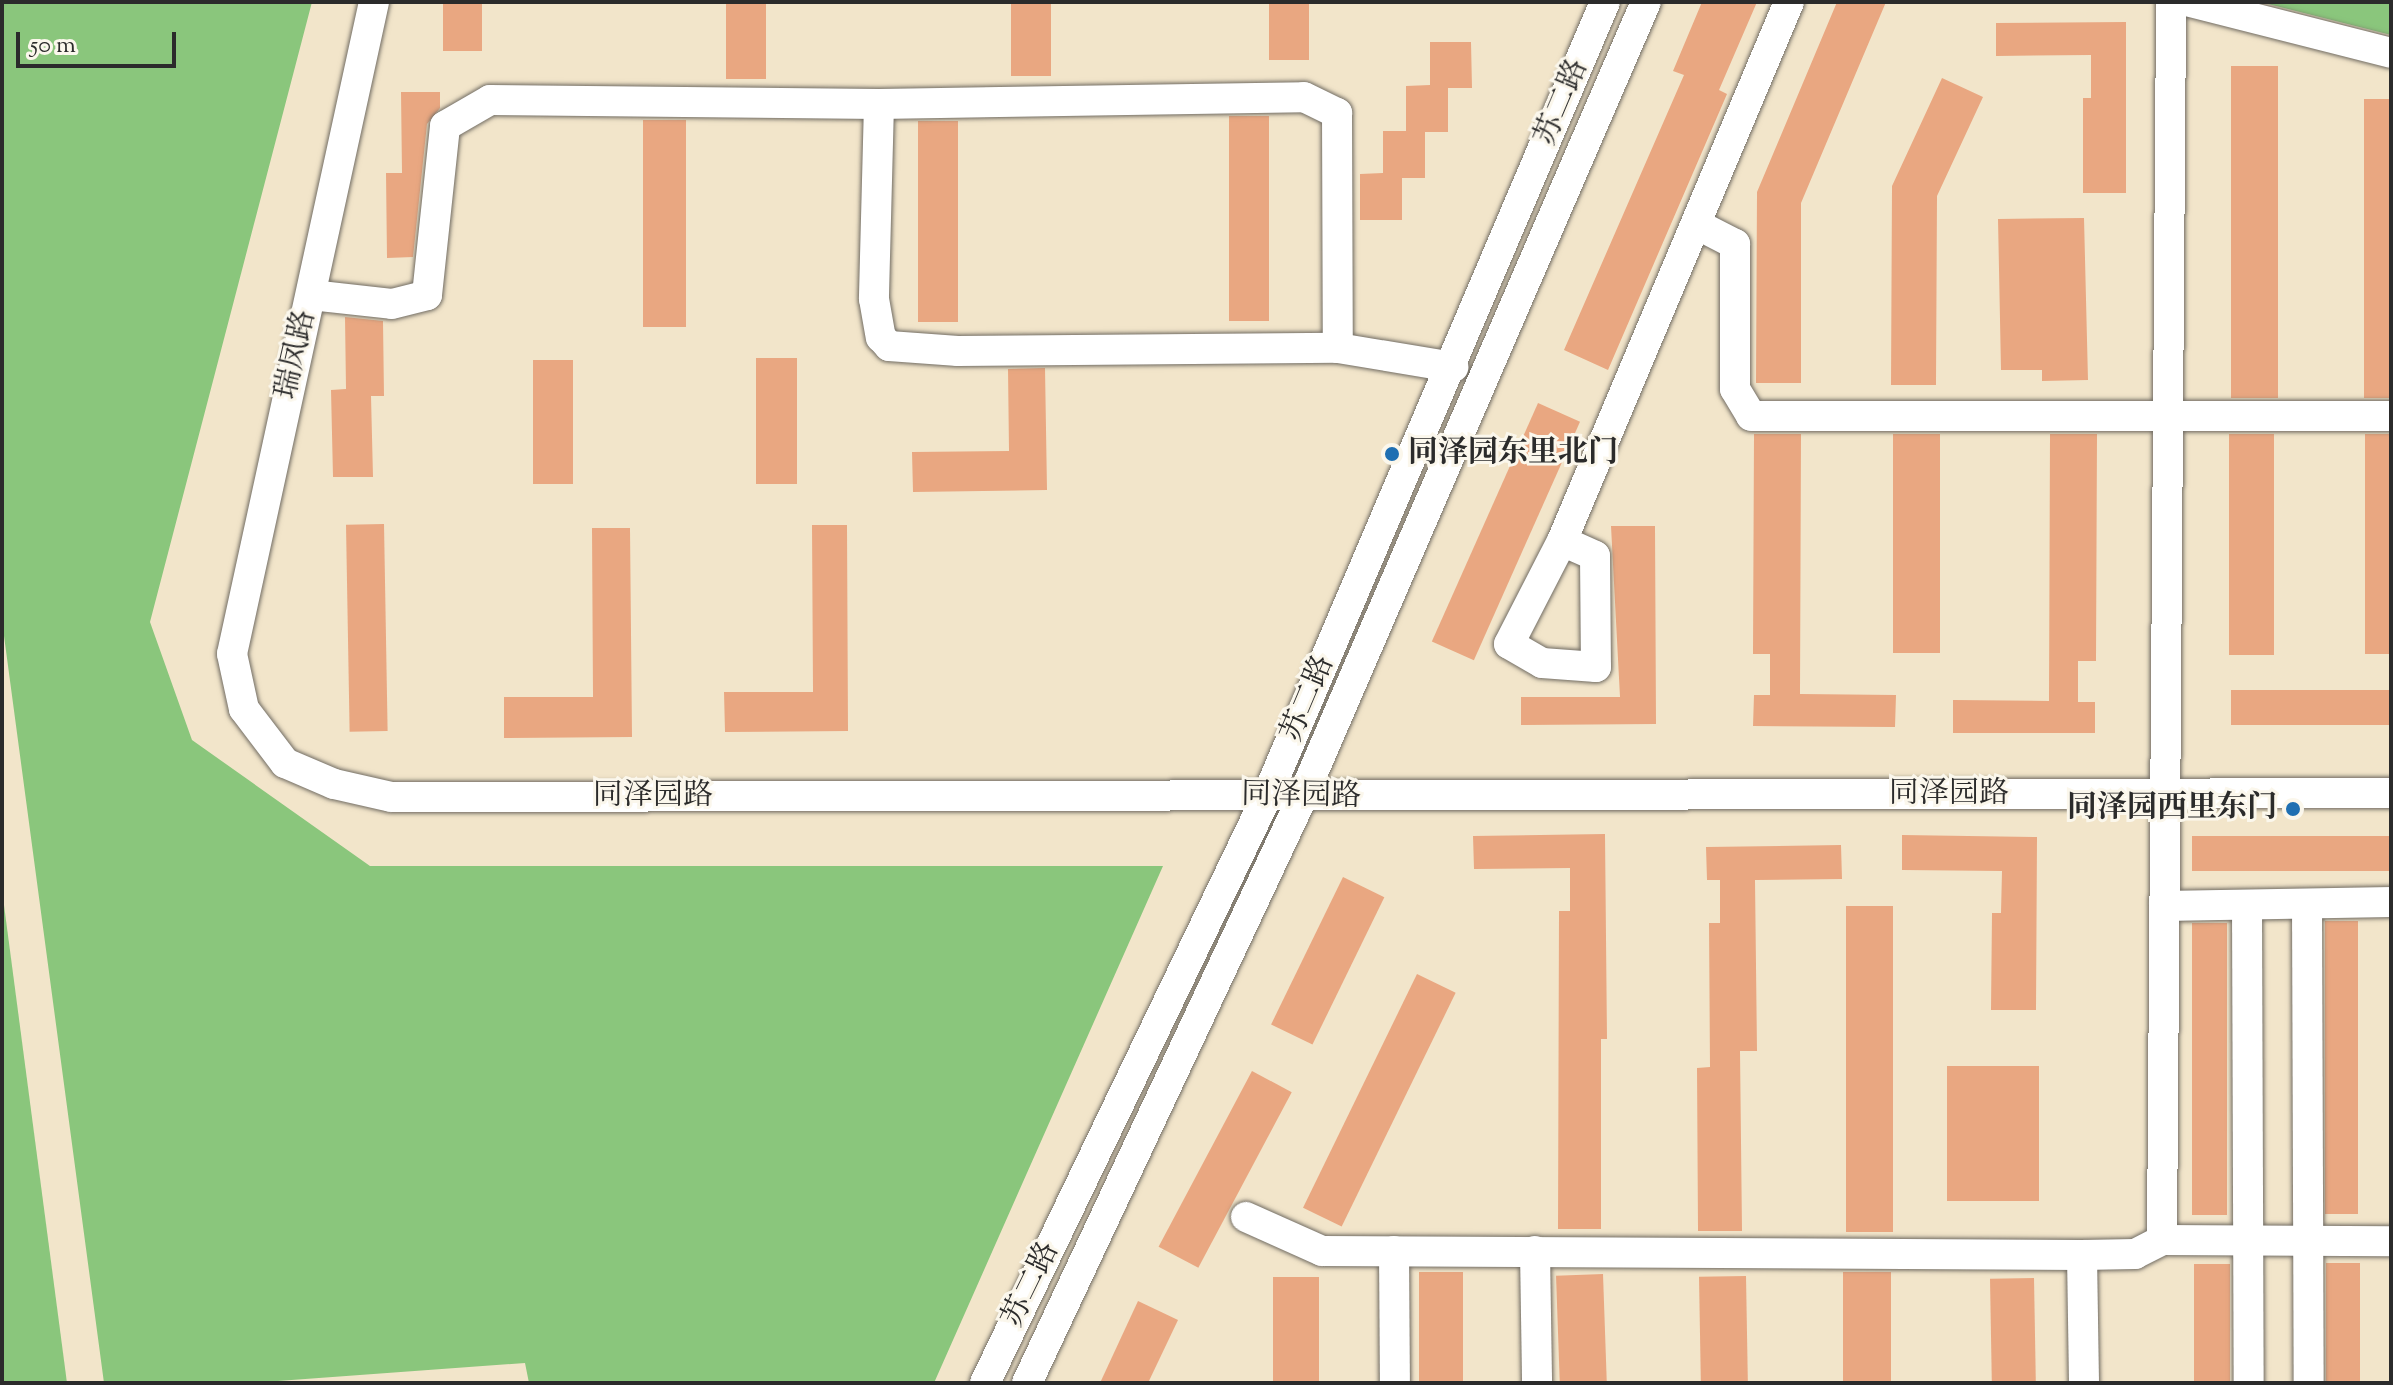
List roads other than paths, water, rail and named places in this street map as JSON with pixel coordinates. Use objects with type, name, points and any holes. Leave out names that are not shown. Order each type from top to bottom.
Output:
[{"type":"street","name":"瑞凤路","points":[[244,709],[232,654],[256,524],[311,295],[374,2]]},
{"type":"street","name":"苏二路","points":[[985,1383],[1267,796],[1453,367],[1605,2]]},
{"type":"street","name":"苏二路","points":[[1027,1383],[1302,798],[1646,2]]},
{"type":"street","points":[[1562,541],[1789,2]]},
{"type":"street","points":[[2162,1240],[2171,2]]},
{"type":"street","points":[[2190,2],[2391,53]]},
{"type":"street","points":[[311,295],[392,304],[427,295],[445,126],[490,100],[879,104],[1304,97],[1337,113],[1338,348]]},
{"type":"street","points":[[879,104],[874,299],[881,337],[889,346],[958,351],[1338,348],[1453,367]]},
{"type":"street","points":[[1696,224],[1735,244],[1735,389],[1751,416],[2391,416]]},
{"type":"street","name":"同泽园路","points":[[244,709],[285,763],[334,784],[391,797],[1302,798],[2391,793]]},
{"type":"street","points":[[2164,906],[2391,902]]},
{"type":"street","points":[[2307,904],[2309,1383]]},
{"type":"street","points":[[2247,905],[2249,1383]]},
{"type":"street","points":[[1246,1217],[1322,1251],[2082,1255],[2135,1254],[2162,1240],[2391,1241]]},
{"type":"street","points":[[1394,1251],[1395,1383]]},
{"type":"street","points":[[1535,1251],[1537,1383]]},
{"type":"street","points":[[2082,1255],[2084,1383]]},
{"type":"place","name":"同泽园东里北门","points":[[1392,454]]},
{"type":"place","name":"同泽园西里东门","points":[[2293,809]]}]
